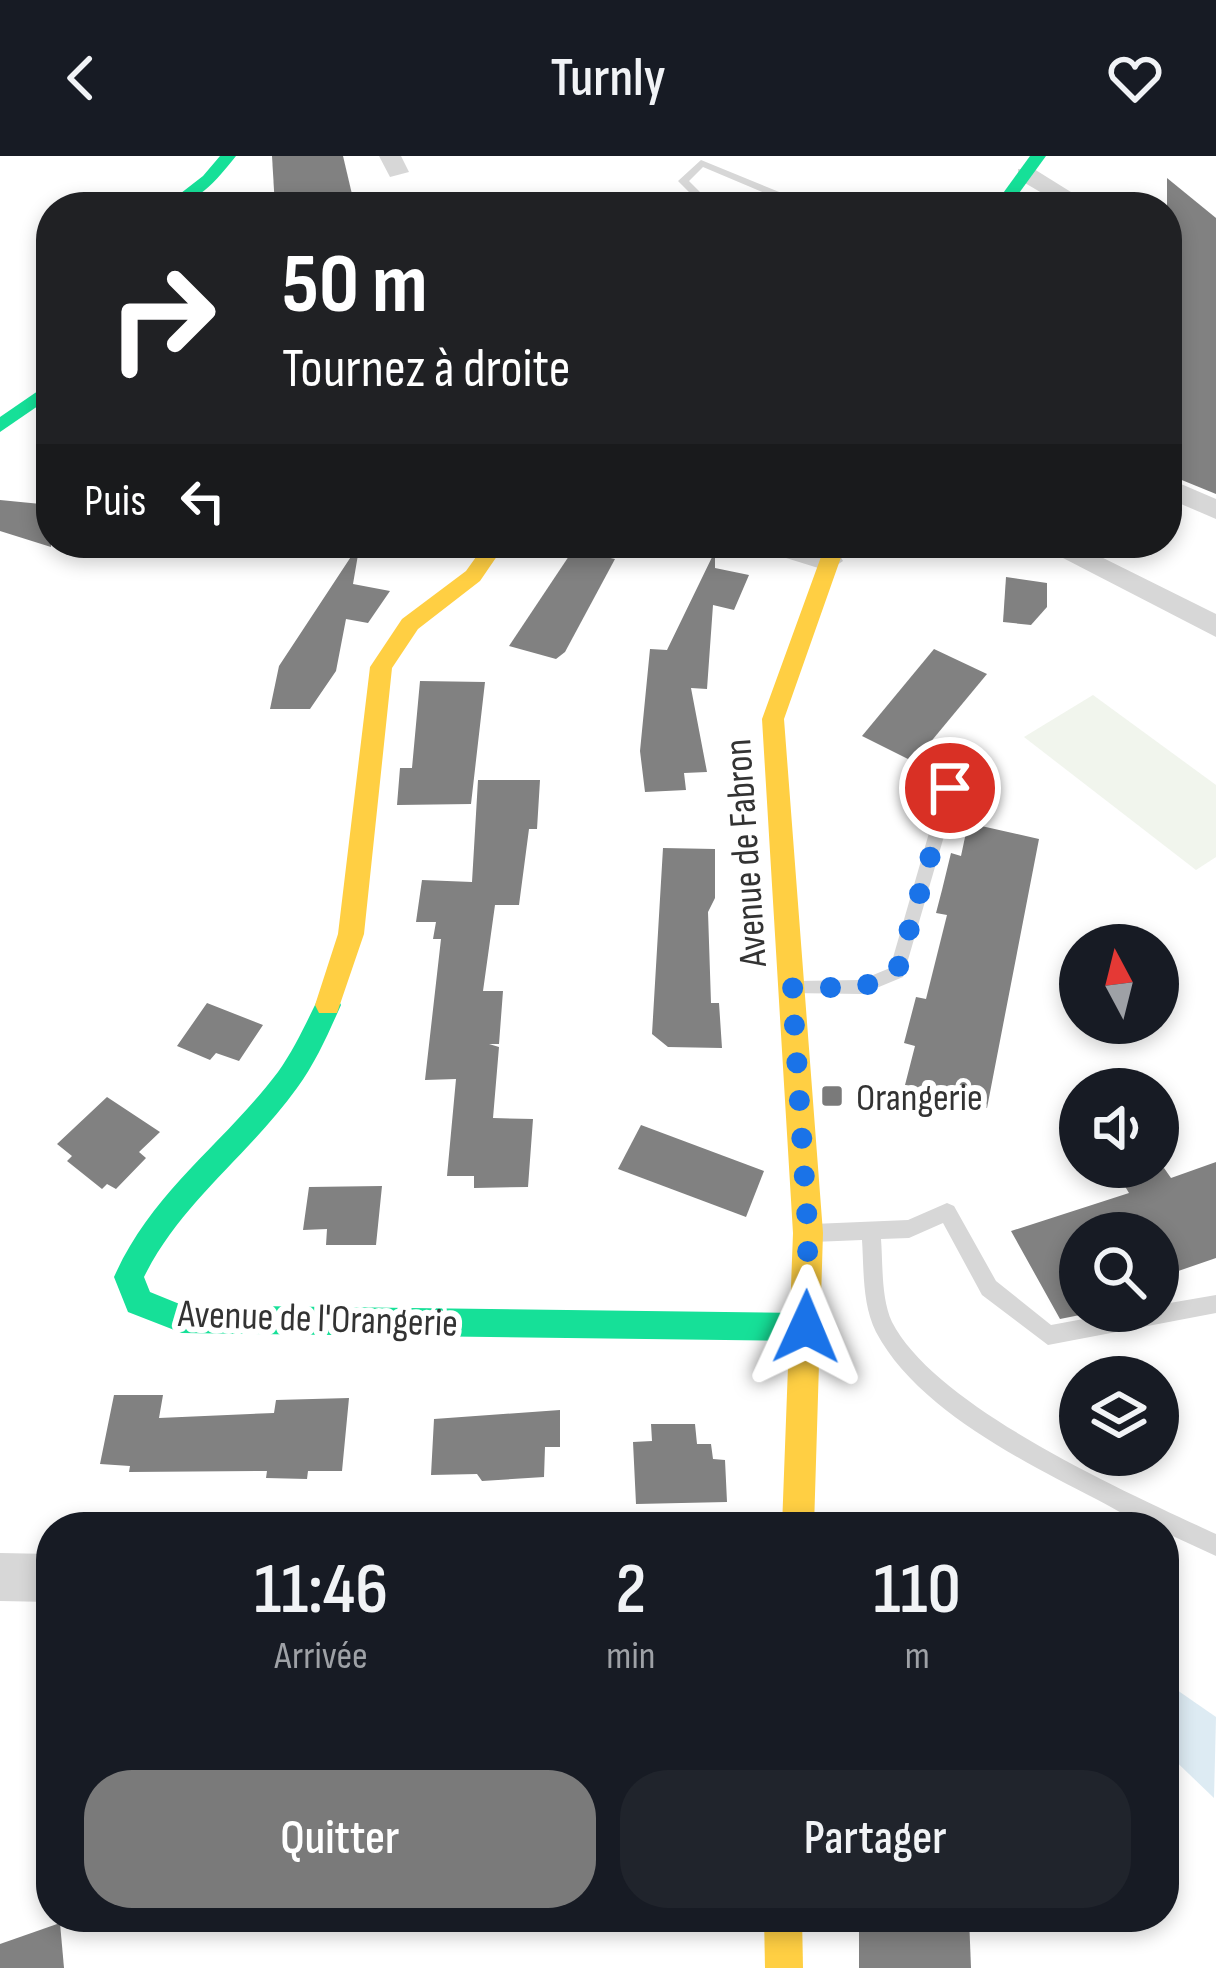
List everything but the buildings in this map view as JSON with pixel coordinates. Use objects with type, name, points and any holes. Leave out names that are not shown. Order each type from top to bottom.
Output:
[{"type":"street","points":[[191,192],[228,156]]},
{"type":"street","points":[[1012,192],[1032,165],[1065,192]]},
{"type":"street","points":[[0,426],[36,399]]},
{"type":"street","points":[[1182,495],[1216,510]]},
{"type":"street","name":"Avenue de l'Orangerie","points":[[486,558],[473,576],[410,624],[381,668],[351,934],[338,986],[291,1082],[144,1238],[129,1276],[139,1302],[182,1319],[806,1327]]},
{"type":"street","name":"Avenue de Fabron","points":[[799,1512],[808,1233],[773,719],[830,558]]},
{"type":"street","points":[[1079,558],[1216,627]]},
{"type":"street","points":[[0,1577],[36,1577]]},
{"type":"street","points":[[783,1932],[784,1968]]},
{"type":"lane","points":[[695,192],[682,181],[701,164],[770,192]]},
{"type":"lane","points":[[792,988],[862,987],[897,972],[950,788]]},
{"type":"lane","points":[[808,1233],[871,1234],[908,1228],[947,1212],[989,1288],[1048,1335],[1216,1304]]},
{"type":"lane","points":[[871,1234],[883,1325],[926,1383],[1109,1496],[1144,1512]]},
{"type":"lane","points":[[1179,1528],[1216,1545]]},
{"type":"shaded area","points":[[1093,695],[1216,785],[1216,857],[1196,870],[1024,737]]},
{"type":"shaded area","points":[[1179,1691],[1216,1717],[1214,1798],[1179,1764]]},
{"type":"traffic: fast","points":[[191,192],[228,156]]},
{"type":"traffic: fast","points":[[1012,192],[1038,156]]},
{"type":"traffic: fast","points":[[0,426],[36,399]]},
{"type":"traffic: fast","points":[[328,1005],[287,1081],[200,1174],[148,1239],[129,1277],[139,1302],[182,1319],[806,1327]]},
{"type":"traffic: slow","points":[[328,1005],[351,934],[381,667],[410,624],[473,576],[486,558]]},
{"type":"traffic: slow","points":[[799,1512],[808,1233],[773,719],[831,558]]},
{"type":"traffic: slow","points":[[783,1932],[784,1968]]},
{"type":"place","name":"Orangerie","points":[[832,1096]]},
{"type":"route","points":[[806,1327],[808,1233],[792,988],[862,987],[897,972],[950,788]]}]
